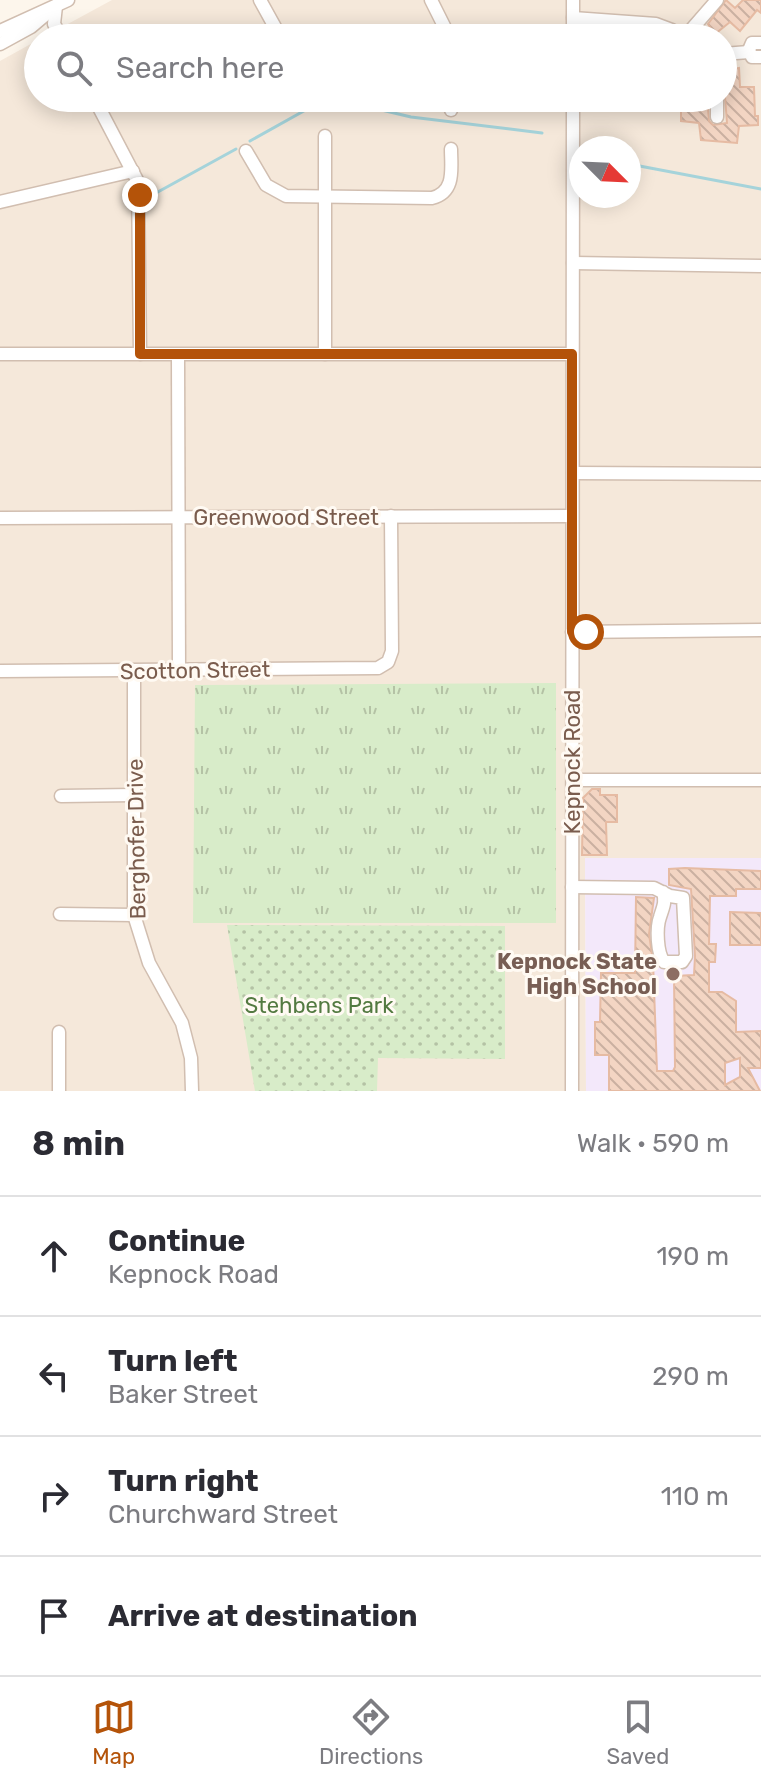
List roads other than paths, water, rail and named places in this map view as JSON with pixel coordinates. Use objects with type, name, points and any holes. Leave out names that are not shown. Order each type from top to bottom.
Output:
[{"type":"street","points":[[0,31],[54,3],[68,0]]},
{"type":"street","points":[[260,0],[273,24]]},
{"type":"street","points":[[431,0],[443,24]]},
{"type":"street","points":[[573,0],[573,24]]},
{"type":"street","points":[[696,24],[717,0]]},
{"type":"street","points":[[54,3],[54,24]]},
{"type":"street","points":[[34,24],[54,3]]},
{"type":"street","points":[[573,18],[656,24]]},
{"type":"street","points":[[0,44],[24,31]]},
{"type":"street","points":[[755,55],[752,43],[761,43]]},
{"type":"street","points":[[101,112],[133,171],[140,195],[140,354]]},
{"type":"street","name":"Kepnock Road","points":[[572,1091],[573,112]]},
{"type":"street","points":[[717,112],[717,117]]},
{"type":"street","points":[[325,136],[325,354]]},
{"type":"street","points":[[246,151],[275,197],[432,198],[449,194],[451,149]]},
{"type":"street","points":[[0,202],[133,171]]},
{"type":"street","points":[[573,263],[761,266]]},
{"type":"street","points":[[0,354],[572,354]]},
{"type":"street","points":[[178,355],[179,669]]},
{"type":"street","points":[[573,473],[761,474]]},
{"type":"street","name":"Scotton Street","points":[[0,671],[373,669],[388,662],[392,651],[391,516]]},
{"type":"street","name":"Greenwood Street","points":[[0,518],[572,516]]},
{"type":"street","points":[[572,632],[761,630]]},
{"type":"street","name":"Berghofer Drive","points":[[134,671],[134,915],[149,963],[182,1023],[191,1058],[192,1091]]},
{"type":"street","points":[[573,780],[761,780]]},
{"type":"street","points":[[61,796],[134,795]]},
{"type":"street","points":[[572,887],[654,888],[685,899],[686,956],[682,962],[664,962],[659,956],[659,920],[665,907],[663,892]]},
{"type":"street","points":[[60,914],[134,915]]},
{"type":"street","points":[[59,1032],[59,1091]]},
{"type":"waterway","points":[[250,141],[302,112]]},
{"type":"waterway","points":[[390,112],[542,133]]},
{"type":"waterway","points":[[156,193],[236,149]]},
{"type":"waterway","points":[[641,166],[761,189]]},
{"type":"place","name":"Kepnock State High School","points":[[673,974]]},
{"type":"park label","name":"Stehbens Park","points":[[319,1005]]}]
